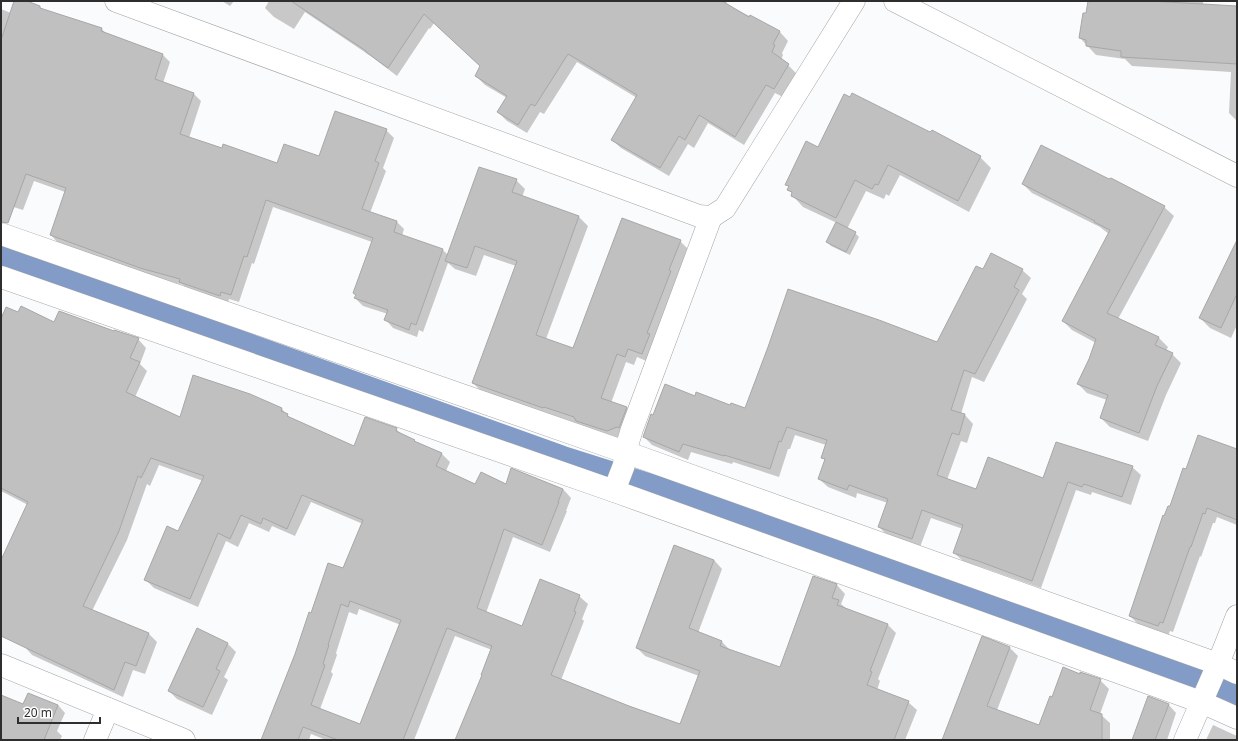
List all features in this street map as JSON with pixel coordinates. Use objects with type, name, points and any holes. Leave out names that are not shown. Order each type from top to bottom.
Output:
[{"type":"street","points":[[116,1],[699,216],[711,217]]},
{"type":"street","points":[[620,473],[634,421],[711,217],[724,208],[854,1]]},
{"type":"street","points":[[895,1],[1237,176]]},
{"type":"street","points":[[1,234],[1202,700],[1237,718]]},
{"type":"street","points":[[1,277],[620,473],[1222,671]]},
{"type":"street","points":[[1185,740],[1202,700],[1222,671],[1237,616]]},
{"type":"street","points":[[1,665],[184,740]]},
{"type":"street","points":[[95,740],[108,709]]},
{"type":"building","points":[[14,1],[27,1],[40,6],[40,8],[102,28],[101,31],[163,54],[155,79],[194,93],[180,134],[222,148],[223,144],[277,163],[284,144],[319,156],[335,111],[387,129],[375,161],[379,163],[362,209],[397,221],[394,232],[443,249],[416,325],[411,323],[409,330],[384,320],[388,310],[354,298],[356,295],[353,293],[373,238],[266,200],[247,257],[244,256],[231,295],[221,292],[220,296],[179,282],[180,279],[140,268],[50,235],[66,188],[26,174],[8,223],[1,222],[1,40]]},
{"type":"building","points":[[291,1],[722,1],[749,17],[750,15],[780,31],[773,44],[775,45],[772,52],[789,64],[774,89],[766,85],[735,137],[699,115],[685,140],[679,136],[660,168],[611,140],[637,95],[568,54],[535,106],[531,104],[518,125],[497,112],[507,96],[475,76],[480,66],[424,14],[388,68],[366,51]]},
{"type":"building","points":[[1088,1],[1150,1],[1237,6],[1237,64],[1121,57],[1121,51],[1086,46],[1086,40],[1079,38],[1083,13],[1086,13]]},
{"type":"building","points":[[852,93],[930,132],[932,130],[981,156],[958,201],[888,165],[878,185],[875,184],[872,189],[855,180],[836,218],[791,196],[792,192],[787,190],[789,186],[785,185],[806,141],[818,147],[844,94],[850,97]]},
{"type":"building","points":[[1041,145],[1109,179],[1111,178],[1165,206],[1107,313],[1159,337],[1155,345],[1173,353],[1157,386],[1139,433],[1100,418],[1108,395],[1077,384],[1089,359],[1096,339],[1062,321],[1110,230],[1022,184]]},
{"type":"building","points":[[479,167],[517,179],[512,192],[579,216],[536,335],[573,348],[622,218],[681,240],[669,270],[671,271],[647,333],[650,334],[642,354],[628,349],[625,357],[617,354],[601,398],[627,407],[619,428],[617,427],[607,431],[576,421],[574,417],[544,407],[543,408],[472,383],[517,261],[475,246],[467,268],[445,261]]},
{"type":"building","points":[[836,222],[856,232],[846,252],[826,242]]},
{"type":"building","points":[[1237,240],[1237,294],[1221,328],[1199,318]]},
{"type":"building","points":[[991,253],[1023,269],[1014,287],[1019,290],[975,374],[964,370],[951,410],[965,414],[959,435],[952,433],[937,475],[976,489],[988,457],[1043,478],[1056,442],[1133,466],[1122,497],[1084,484],[1082,487],[1068,482],[1032,581],[953,553],[963,525],[922,510],[912,539],[878,527],[888,499],[849,485],[847,490],[818,479],[825,459],[821,458],[827,440],[787,427],[781,442],[779,441],[770,469],[683,444],[679,452],[643,437],[651,414],[653,415],[665,384],[695,396],[696,392],[730,405],[731,403],[745,408],[788,289],[879,320],[937,342],[976,266],[983,269]]},
{"type":"building","points":[[21,306],[54,322],[59,311],[114,331],[139,338],[130,358],[140,362],[126,392],[180,417],[193,375],[250,394],[282,408],[281,411],[288,414],[287,416],[354,446],[365,417],[397,428],[396,431],[415,440],[414,441],[442,453],[436,466],[475,484],[481,472],[506,484],[511,468],[563,489],[542,545],[504,529],[477,608],[522,626],[540,579],[580,595],[574,611],[576,612],[551,675],[629,706],[680,724],[700,671],[636,648],[674,545],[714,560],[689,628],[722,641],[720,646],[780,667],[813,576],[837,584],[832,598],[839,600],[837,605],[888,624],[870,671],[872,672],[867,685],[909,701],[894,740],[455,740],[482,675],[492,646],[447,628],[403,740],[338,740],[303,727],[298,740],[261,740],[295,654],[309,612],[311,613],[328,563],[343,568],[363,520],[302,495],[287,529],[263,518],[261,524],[241,515],[230,539],[218,533],[190,599],[144,580],[167,526],[178,531],[204,476],[151,458],[141,478],[138,476],[119,531],[83,606],[149,633],[136,666],[125,662],[114,690],[1,636],[1,560],[28,502],[1,488],[1,319],[6,307],[18,312]],"holes":[[[350,601],[401,620],[360,724],[311,705],[325,665],[323,664],[341,604],[348,607]]]},
{"type":"building","points":[[1198,435],[1237,449],[1237,520],[1207,508],[1205,514],[1203,513],[1163,623],[1160,622],[1158,626],[1129,616],[1163,515],[1164,516],[1168,506],[1170,506],[1183,468],[1186,469]]},
{"type":"building","points":[[197,628],[228,643],[216,669],[220,671],[203,707],[168,691]]},
{"type":"building","points":[[982,636],[1010,647],[987,706],[1039,725],[1050,696],[1052,697],[1063,667],[1080,674],[1080,672],[1101,679],[1090,710],[1102,714],[1102,740],[942,740]]},
{"type":"building","points":[[28,693],[58,705],[44,740],[1,740],[1,695],[23,704]]},
{"type":"building","points":[[1148,696],[1169,704],[1155,740],[1132,740]]},
{"type":"waterway","points":[[1,259],[561,460],[694,502],[1237,697]]}]
